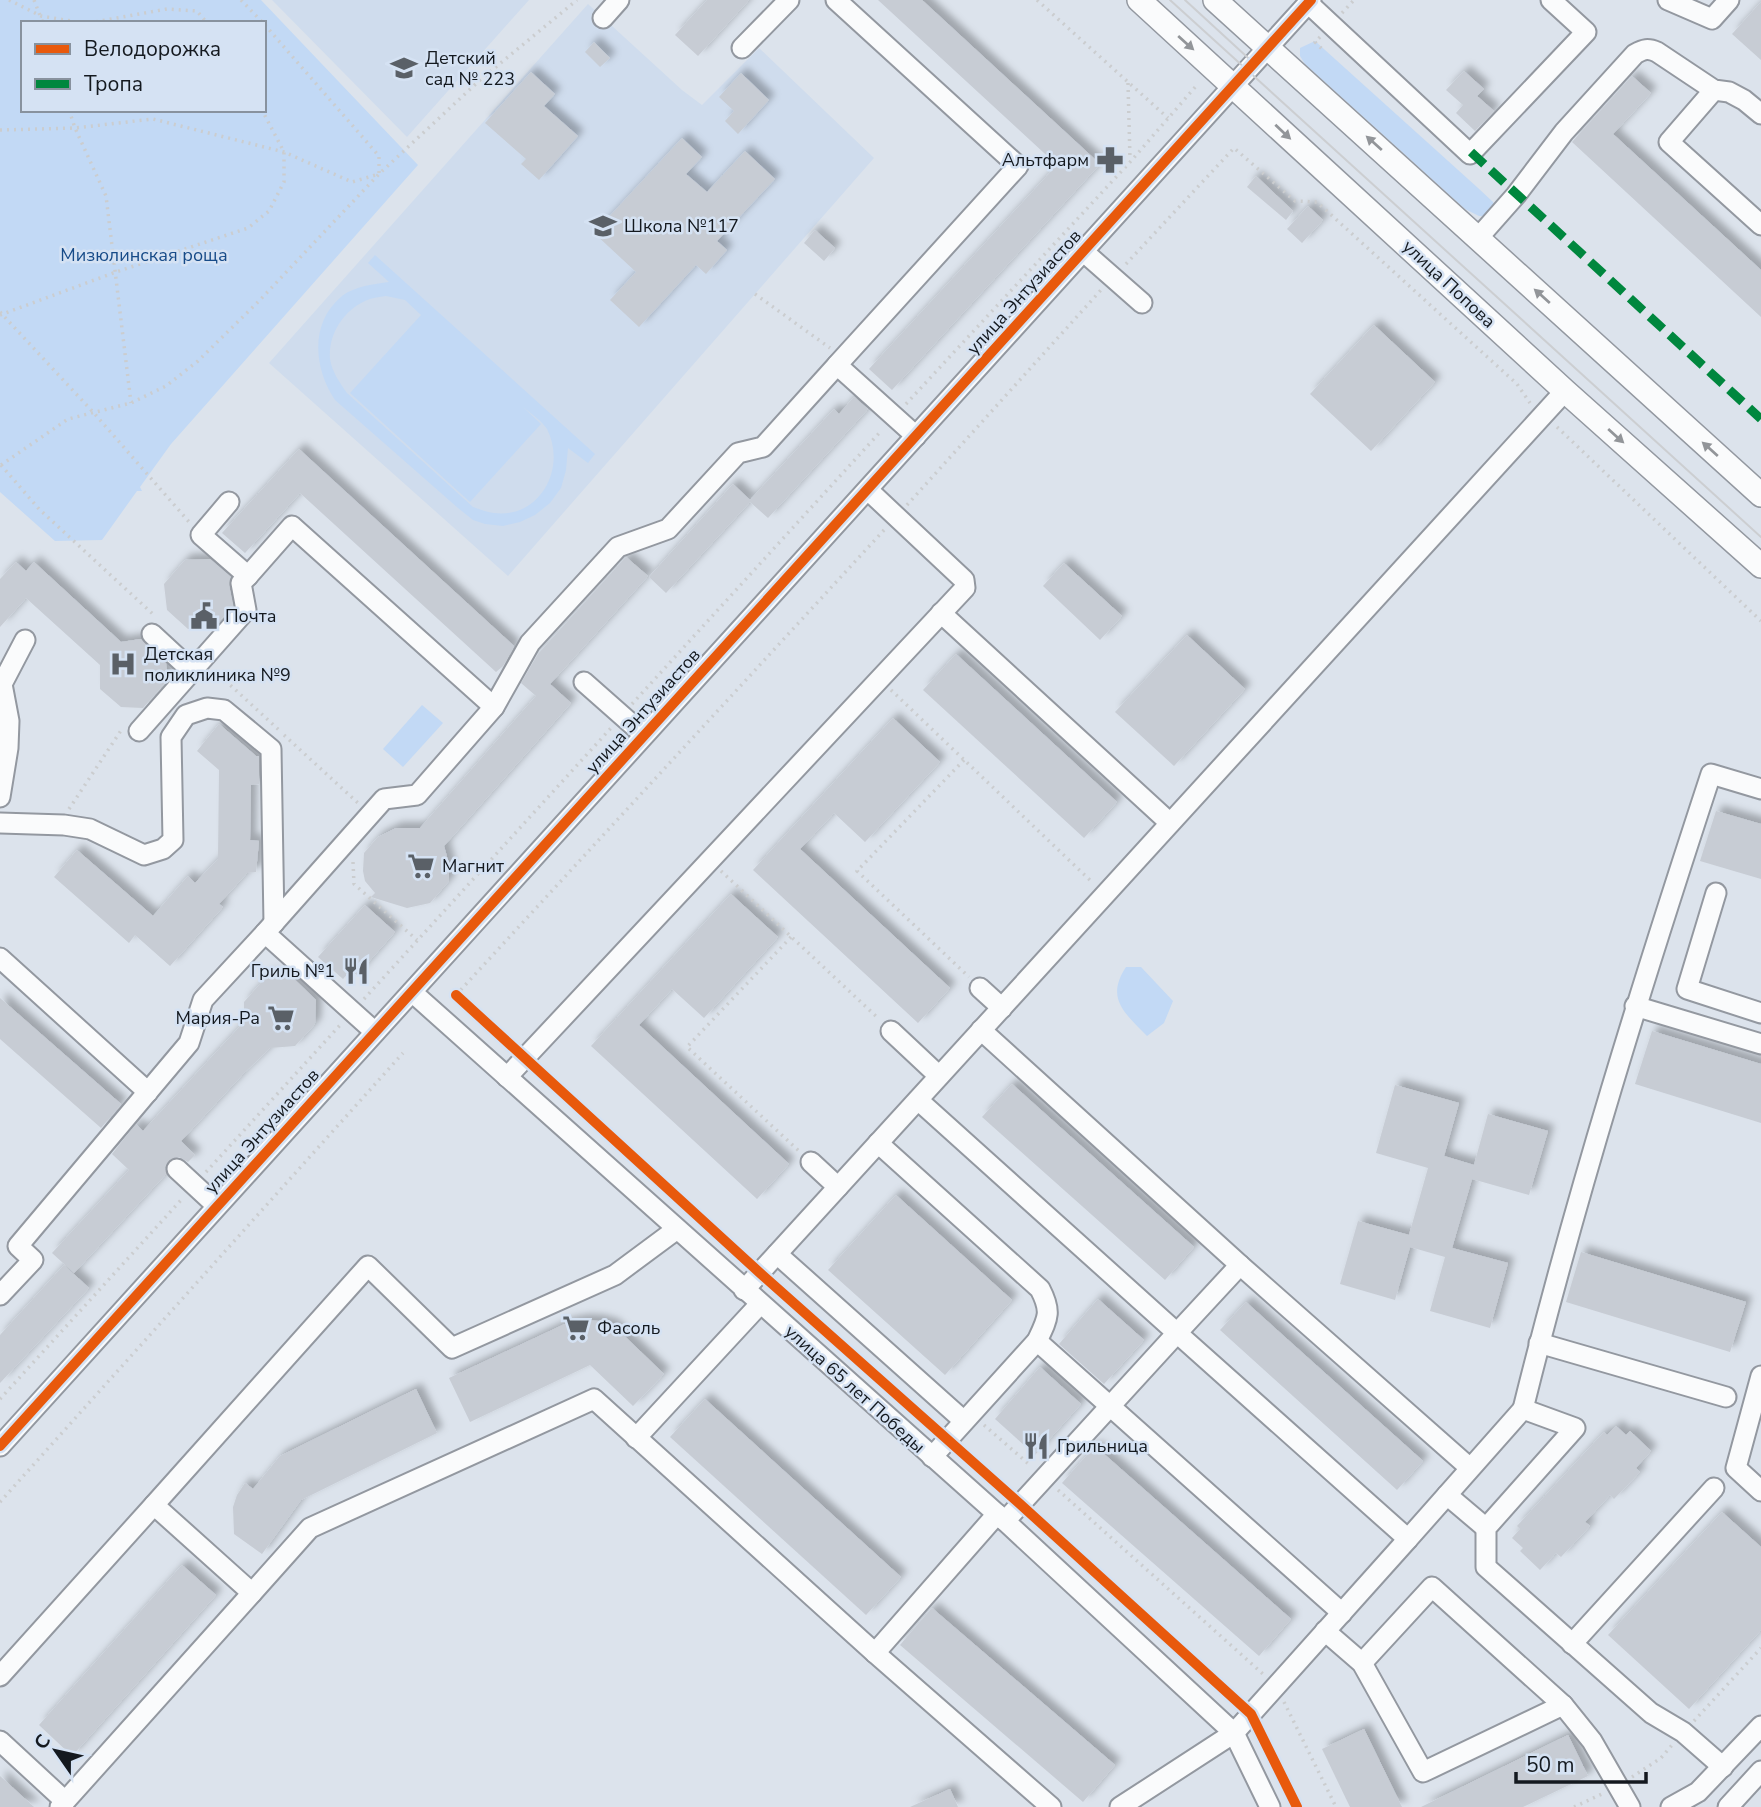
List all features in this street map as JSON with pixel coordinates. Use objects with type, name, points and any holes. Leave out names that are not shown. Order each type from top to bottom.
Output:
[{"type":"main road","name":"улица Попова","points":[[1139,0],[1566,391],[1761,565]]},
{"type":"main road","points":[[1215,0],[1761,495]]},
{"type":"street","points":[[603,18],[619,0]]},
{"type":"street","points":[[742,48],[789,0]]},
{"type":"street","points":[[0,1295],[33,1260],[18,1246],[189,1043],[203,1000],[384,799],[417,795],[494,707],[530,643],[618,547],[668,528],[738,453],[763,447],[1018,166],[836,0]]},
{"type":"street","points":[[1309,1],[1470,154],[1586,32],[1551,0]]},
{"type":"street","points":[[1668,0],[1712,19],[1729,0]]},
{"type":"street","name":"улица Энтузиастов","points":[[0,1446],[1309,1]]},
{"type":"street","points":[[1478,239],[1564,132],[1635,54],[1648,48],[1714,90],[1729,92],[1744,100],[1761,114]]},
{"type":"street","points":[[1714,90],[1669,142],[1761,225]]},
{"type":"street","points":[[1084,252],[1142,303]]},
{"type":"street","points":[[840,361],[916,436]]},
{"type":"street","points":[[744,1290],[1566,391]]},
{"type":"street","points":[[507,1077],[965,588],[964,580],[868,490]]},
{"type":"street","points":[[229,502],[201,535],[248,576]]},
{"type":"street","points":[[139,730],[246,610],[241,583],[292,526],[494,707]]},
{"type":"street","points":[[941,614],[1170,823]]},
{"type":"street","points":[[152,634],[192,671]]},
{"type":"street","points":[[0,797],[9,748],[9,721],[2,684],[24,640]]},
{"type":"street","points":[[584,682],[645,735]]},
{"type":"street","points":[[0,823],[64,825],[90,829],[144,855],[163,849],[173,840],[171,737],[186,715],[207,708],[224,710],[271,749],[270,928],[375,1032]]},
{"type":"street","points":[[1120,1807],[1234,1733],[1523,1409],[1539,1343],[1635,1006],[1710,774],[1761,789]]},
{"type":"street","points":[[1716,893],[1687,989],[1761,1013]]},
{"type":"street","points":[[0,958],[148,1092]]},
{"type":"street","points":[[980,988],[1002,1008]]},
{"type":"street","name":"улица 65 лет Победы","points":[[412,992],[1001,1517],[1234,1733],[1270,1807]]},
{"type":"street","points":[[1635,1006],[1761,1044]]},
{"type":"street","points":[[981,1030],[1240,1265],[1471,1468]]},
{"type":"street","points":[[891,1031],[939,1076]]},
{"type":"street","points":[[918,1100],[1408,1539]]},
{"type":"street","points":[[878,1143],[1040,1289],[1048,1304],[1046,1322],[1037,1341],[932,1457]]},
{"type":"street","points":[[811,1162],[838,1187]]},
{"type":"street","points":[[177,1169],[218,1206]]},
{"type":"street","points":[[0,1676],[368,1266],[452,1348],[615,1275],[677,1229]]},
{"type":"street","points":[[778,1254],[967,1417]]},
{"type":"street","points":[[875,1653],[1001,1517],[1044,1478],[1240,1265]]},
{"type":"street","points":[[636,1438],[760,1304]]},
{"type":"street","points":[[1037,1341],[1342,1613]]},
{"type":"street","points":[[1539,1343],[1726,1397]]},
{"type":"street","points":[[1761,1376],[1736,1468],[1761,1491]]},
{"type":"street","points":[[0,1741],[62,1804],[310,1528],[594,1399],[875,1653],[1051,1807]]},
{"type":"street","points":[[1523,1409],[1574,1428],[1486,1528],[1486,1567],[1651,1713],[1683,1732],[1723,1767]]},
{"type":"street","points":[[1572,1644],[1714,1488]]},
{"type":"street","points":[[1447,1494],[1486,1528]]},
{"type":"street","points":[[155,1505],[252,1593]]},
{"type":"street","points":[[1362,1663],[1432,1587],[1563,1705],[1592,1741],[1630,1807]]},
{"type":"street","points":[[1325,1631],[1362,1663],[1423,1772],[1563,1705]]},
{"type":"street","points":[[1671,1807],[1698,1792],[1761,1726]]},
{"type":"street","points":[[1728,1807],[1761,1771]]},
{"type":"path","points":[[9,0],[41,16],[71,21]]},
{"type":"path","points":[[34,0],[42,21]]},
{"type":"path","points":[[241,0],[262,21]]},
{"type":"path","points":[[0,464],[68,419],[131,403],[166,386],[198,361],[379,174],[480,79],[577,0]]},
{"type":"path","points":[[1037,0],[1168,118]]},
{"type":"path","points":[[100,21],[167,9],[197,11],[205,21]]},
{"type":"path","points":[[266,25],[379,156],[379,174]]},
{"type":"path","points":[[1128,83],[1130,161]]},
{"type":"path","points":[[0,1399],[1197,85]]},
{"type":"path","points":[[70,112],[106,195],[131,403]]},
{"type":"path","points":[[201,535],[93,412],[1,314],[248,228],[269,211],[285,182],[284,152],[263,112]]},
{"type":"path","points":[[0,130],[75,128],[153,119],[284,152],[352,182],[379,174]]},
{"type":"path","points":[[466,1004],[456,995],[1234,148],[1295,201],[1317,202],[1517,384],[1530,403],[1761,621]]},
{"type":"path","points":[[755,294],[840,361]]},
{"type":"path","points":[[879,679],[1105,894]]},
{"type":"path","points":[[64,825],[71,803],[120,729],[139,730]]},
{"type":"path","points":[[964,760],[857,871],[980,988]]},
{"type":"path","points":[[351,836],[354,884],[417,940]]},
{"type":"path","points":[[710,860],[891,1031]]},
{"type":"path","points":[[791,937],[687,1047],[811,1162]]},
{"type":"path","points":[[0,1502],[403,1053]]},
{"type":"path","points":[[967,1417],[1044,1478],[1276,1686],[1336,1807]]},
{"type":"shaded area","name":"Детский сад № 223","points":[[272,0],[529,0],[407,137]]},
{"type":"shaded area","name":"Школа №117","points":[[588,4],[702,105],[759,48],[874,158],[508,576],[269,363]]},
{"type":"green space","name":"Мизюлинская роща","points":[[0,0],[261,0],[418,165],[171,444],[140,487],[142,491],[137,491],[102,540],[55,541],[0,492]]},
{"type":"green space","points":[[1315,41],[1478,188],[1493,202],[1495,208],[1486,216],[1479,216],[1465,209],[1305,64],[1300,56],[1300,48]]},
{"type":"green space","points":[[375,255],[595,454],[588,463],[568,448],[561,488],[550,503],[535,515],[503,526],[473,520],[335,400],[319,361],[320,333],[331,307],[342,296],[359,288],[389,282],[368,263]],"holes":[[[386,296],[405,300],[421,315],[350,393],[470,502],[541,424],[523,407],[547,429],[554,459],[545,488],[524,508],[510,513],[494,513],[473,507],[347,393],[337,377],[331,364],[330,350],[334,333],[344,317],[357,305],[370,299]]]},
{"type":"green space","points":[[422,705],[443,723],[403,767],[383,749]]},
{"type":"green space","points":[[1126,967],[1141,967],[1173,1001],[1164,1023],[1147,1036],[1120,1005],[1117,988]]},
{"type":"building","points":[[707,0],[749,0],[698,56],[675,35]]},
{"type":"building","points":[[878,0],[922,0],[1100,164],[892,390],[869,369],[1057,165]]},
{"type":"building","points":[[1761,2],[1761,60],[1732,34]]},
{"type":"building","points":[[594,42],[610,58],[600,67],[585,52]]},
{"type":"building","points":[[1464,71],[1484,89],[1477,96],[1494,111],[1475,131],[1456,113],[1463,105],[1446,90]]},
{"type":"building","points":[[531,72],[555,94],[544,106],[578,136],[539,180],[521,164],[526,159],[485,123]]},
{"type":"building","points":[[741,73],[769,100],[738,134],[725,121],[734,111],[719,97]]},
{"type":"building","points":[[1632,76],[1651,93],[1613,134],[1761,270],[1761,317],[1572,142]]},
{"type":"building","points":[[682,138],[702,157],[686,174],[707,192],[745,151],[775,179],[717,241],[727,250],[706,274],[696,265],[639,327],[610,300],[636,272],[594,233]]},
{"type":"building","points":[[1256,176],[1293,211],[1286,220],[1247,187]]},
{"type":"building","points":[[1308,206],[1323,220],[1302,243],[1287,229]]},
{"type":"building","points":[[815,230],[835,248],[824,261],[804,243]]},
{"type":"building","points":[[1374,325],[1435,382],[1371,451],[1310,394]]},
{"type":"building","points":[[854,397],[868,409],[768,518],[750,502],[666,593],[649,577],[733,484],[750,500],[834,409],[839,414]]},
{"type":"building","points":[[299,449],[514,646],[503,666],[496,672],[300,493],[245,553],[222,533]]},
{"type":"building","points":[[626,557],[648,576],[550,684],[571,703],[444,846],[449,864],[449,881],[430,903],[407,908],[371,897],[375,893],[365,881],[364,853],[378,837],[396,828],[420,828],[536,696],[521,683],[538,654]]},
{"type":"building","points":[[210,559],[231,577],[229,585],[233,605],[213,628],[188,629],[167,610],[164,584],[185,560]]},
{"type":"building","points":[[16,562],[26,571],[34,562],[121,642],[141,639],[166,663],[168,679],[143,708],[121,707],[100,689],[100,665],[26,598],[0,627],[0,579]]},
{"type":"building","points":[[1064,563],[1122,616],[1100,640],[1043,586]]},
{"type":"building","points":[[1187,635],[1245,689],[1174,766],[1115,712]]},
{"type":"building","points":[[956,654],[1117,802],[1084,838],[923,690]]},
{"type":"building","points":[[893,718],[940,762],[865,842],[834,813],[800,849],[950,988],[918,1023],[753,870]]},
{"type":"building","points":[[219,724],[259,756],[259,784],[251,785],[250,840],[259,841],[256,872],[247,873],[219,904],[223,907],[170,966],[135,935],[129,943],[54,877],[77,850],[153,916],[188,876],[195,883],[218,859],[219,770],[197,751]]},
{"type":"building","points":[[1716,811],[1761,824],[1761,879],[1700,861]]},
{"type":"building","points":[[731,894],[778,937],[704,1018],[672,989],[639,1025],[789,1164],[757,1199],[591,1046]]},
{"type":"building","points":[[365,905],[395,932],[357,975],[351,970],[343,979],[318,957]]},
{"type":"building","points":[[267,976],[291,976],[316,1000],[315,1024],[295,1046],[270,1048],[243,1074],[181,1141],[195,1155],[188,1162],[179,1157],[169,1160],[165,1167],[166,1174],[74,1273],[52,1253],[129,1170],[112,1154],[136,1124],[143,1131],[244,1022],[244,1002]]},
{"type":"building","points":[[0,998],[121,1104],[101,1128],[0,1039]]},
{"type":"building","points":[[1652,1031],[1761,1064],[1761,1123],[1635,1084]]},
{"type":"building","points":[[1012,1084],[1194,1247],[1165,1280],[982,1117]]},
{"type":"building","points":[[1395,1085],[1459,1103],[1444,1156],[1474,1165],[1488,1114],[1548,1131],[1529,1195],[1472,1179],[1452,1248],[1508,1263],[1490,1328],[1430,1311],[1445,1257],[1410,1247],[1395,1300],[1340,1284],[1358,1221],[1409,1235],[1428,1168],[1376,1153]]},
{"type":"building","points":[[896,1195],[1012,1300],[945,1375],[828,1270]]},
{"type":"building","points":[[1581,1252],[1746,1302],[1730,1352],[1566,1302]]},
{"type":"building","points":[[64,1265],[89,1288],[0,1383],[0,1335]]},
{"type":"building","points":[[1098,1299],[1144,1340],[1104,1384],[1059,1344]]},
{"type":"building","points":[[1246,1302],[1423,1461],[1397,1490],[1220,1330]]},
{"type":"building","points":[[584,1320],[613,1325],[664,1374],[633,1406],[590,1365],[470,1422],[449,1378],[567,1323]]},
{"type":"building","points":[[1040,1367],[1081,1404],[1035,1455],[995,1419]]},
{"type":"building","points":[[416,1389],[437,1433],[301,1500],[262,1554],[234,1534],[233,1507],[245,1483],[253,1489],[280,1456]]},
{"type":"building","points":[[705,1399],[901,1577],[866,1615],[670,1437]]},
{"type":"building","points":[[1616,1426],[1626,1435],[1630,1431],[1651,1451],[1636,1468],[1640,1472],[1614,1499],[1610,1495],[1585,1522],[1590,1526],[1561,1557],[1556,1553],[1540,1570],[1520,1551],[1523,1548],[1512,1538],[1520,1529],[1517,1526],[1604,1432],[1607,1435]]},
{"type":"building","points":[[1095,1446],[1291,1619],[1259,1656],[1062,1483]]},
{"type":"building","points":[[1722,1512],[1761,1547],[1761,1630],[1689,1709],[1608,1635]]},
{"type":"building","points":[[182,1565],[216,1595],[72,1756],[39,1725]]},
{"type":"building","points":[[932,1608],[1115,1765],[1083,1802],[900,1645]]},
{"type":"building","points":[[1364,1729],[1402,1807],[1350,1807],[1322,1749]]},
{"type":"building","points":[[1568,1735],[1588,1776],[1523,1807],[1421,1807]]},
{"type":"building","points":[[0,1776],[34,1807],[0,1807]]},
{"type":"building","points":[[950,1789],[958,1807],[910,1807]]},
{"type":"tram line","points":[[1170,0],[1761,537]]},
{"type":"tram line","points":[[1185,0],[1258,67]]},
{"type":"marked path","points":[[1471,152],[1761,419]]},
{"type":"cycle path","points":[[0,1446],[1311,0]]},
{"type":"cycle path","points":[[456,995],[760,1273],[1251,1714],[1297,1807]]},
{"type":"place","name":"Детский сад № 223","points":[[404,68]]},
{"type":"place","name":"Альтфарм","points":[[1110,160]]},
{"type":"place","name":"Школа №117","points":[[603,226]]},
{"type":"place","name":"Почта","points":[[204,616]]},
{"type":"place","name":"Детская поликлиника №9","points":[[123,664]]},
{"type":"place","name":"Магнит","points":[[421,866]]},
{"type":"place","name":"Гриль №1","points":[[356,971]]},
{"type":"place","name":"Мария-Ра","points":[[281,1018]]},
{"type":"place","name":"Фасоль","points":[[576,1328]]},
{"type":"place","name":"Грильница","points":[[1036,1446]]}]
